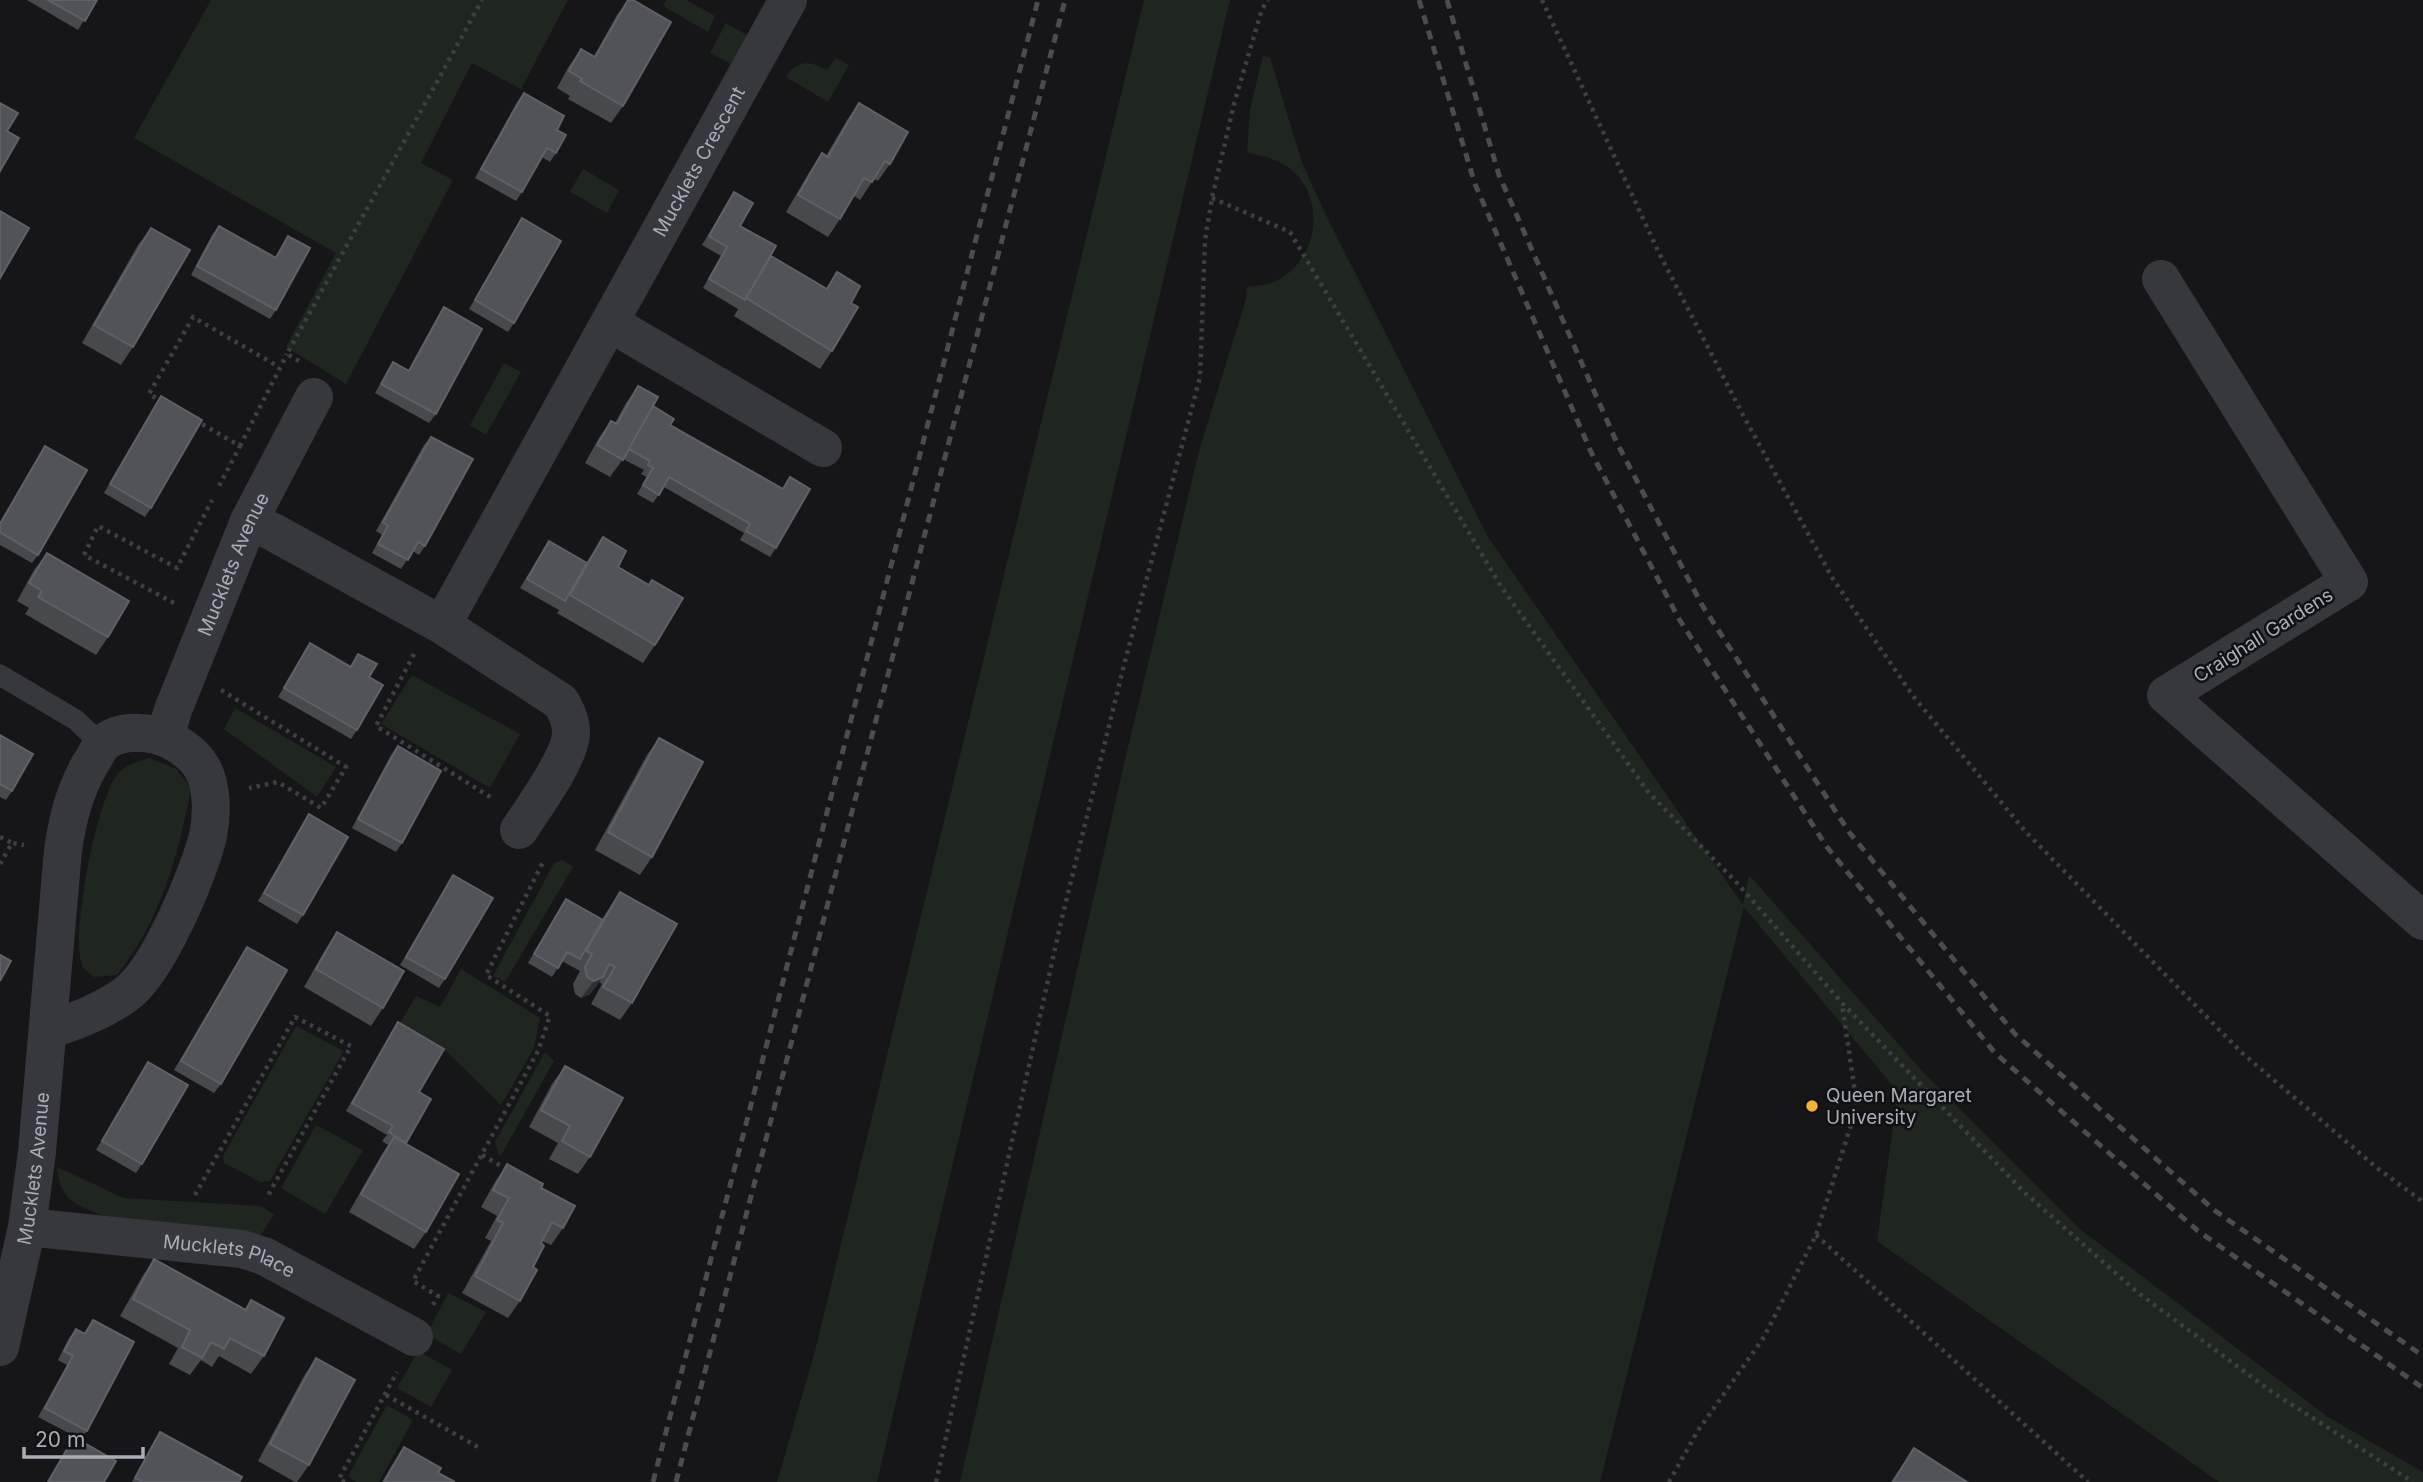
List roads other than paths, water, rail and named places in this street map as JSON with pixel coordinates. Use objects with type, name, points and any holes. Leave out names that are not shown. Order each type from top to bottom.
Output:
[{"type":"street","name":"Mucklets Crescent","points":[[437,622],[610,323],[789,0]]},
{"type":"street","name":"Craighall Gardens","points":[[2161,279],[2349,582],[2166,695],[2423,921]]},
{"type":"street","points":[[610,323],[823,448]]},
{"type":"street","name":"Mucklets Avenue","points":[[165,737],[249,521],[314,397]]},
{"type":"street","points":[[249,521],[437,622],[561,702],[570,719],[572,736],[566,754],[523,824]]},
{"type":"street","points":[[48,1030],[75,1021],[125,995],[144,978],[188,892],[208,835],[210,797],[204,770],[192,754],[165,737],[133,732],[118,735],[102,745]]},
{"type":"street","name":"Mucklets Avenue","points":[[0,1347],[27,1227],[37,1152],[68,813],[79,783],[102,745]]},
{"type":"street","name":"Mucklets Place","points":[[27,1227],[242,1249],[264,1256],[414,1337]]},
{"type":"lane","points":[[0,675],[76,720],[102,745]]},
{"type":"railway","points":[[653,1482],[1038,0]]},
{"type":"railway","points":[[676,1482],[1065,0]]},
{"type":"railway","points":[[1419,0],[1475,184],[1591,452],[1679,619],[1827,847],[1995,1053],[2198,1231],[2423,1388]]},
{"type":"railway","points":[[1447,0],[1499,175],[1616,441],[1702,605],[1849,832],[2015,1034],[2214,1210],[2423,1356]]},
{"type":"place","name":"Queen Margaret University","points":[[1812,1106]]}]
